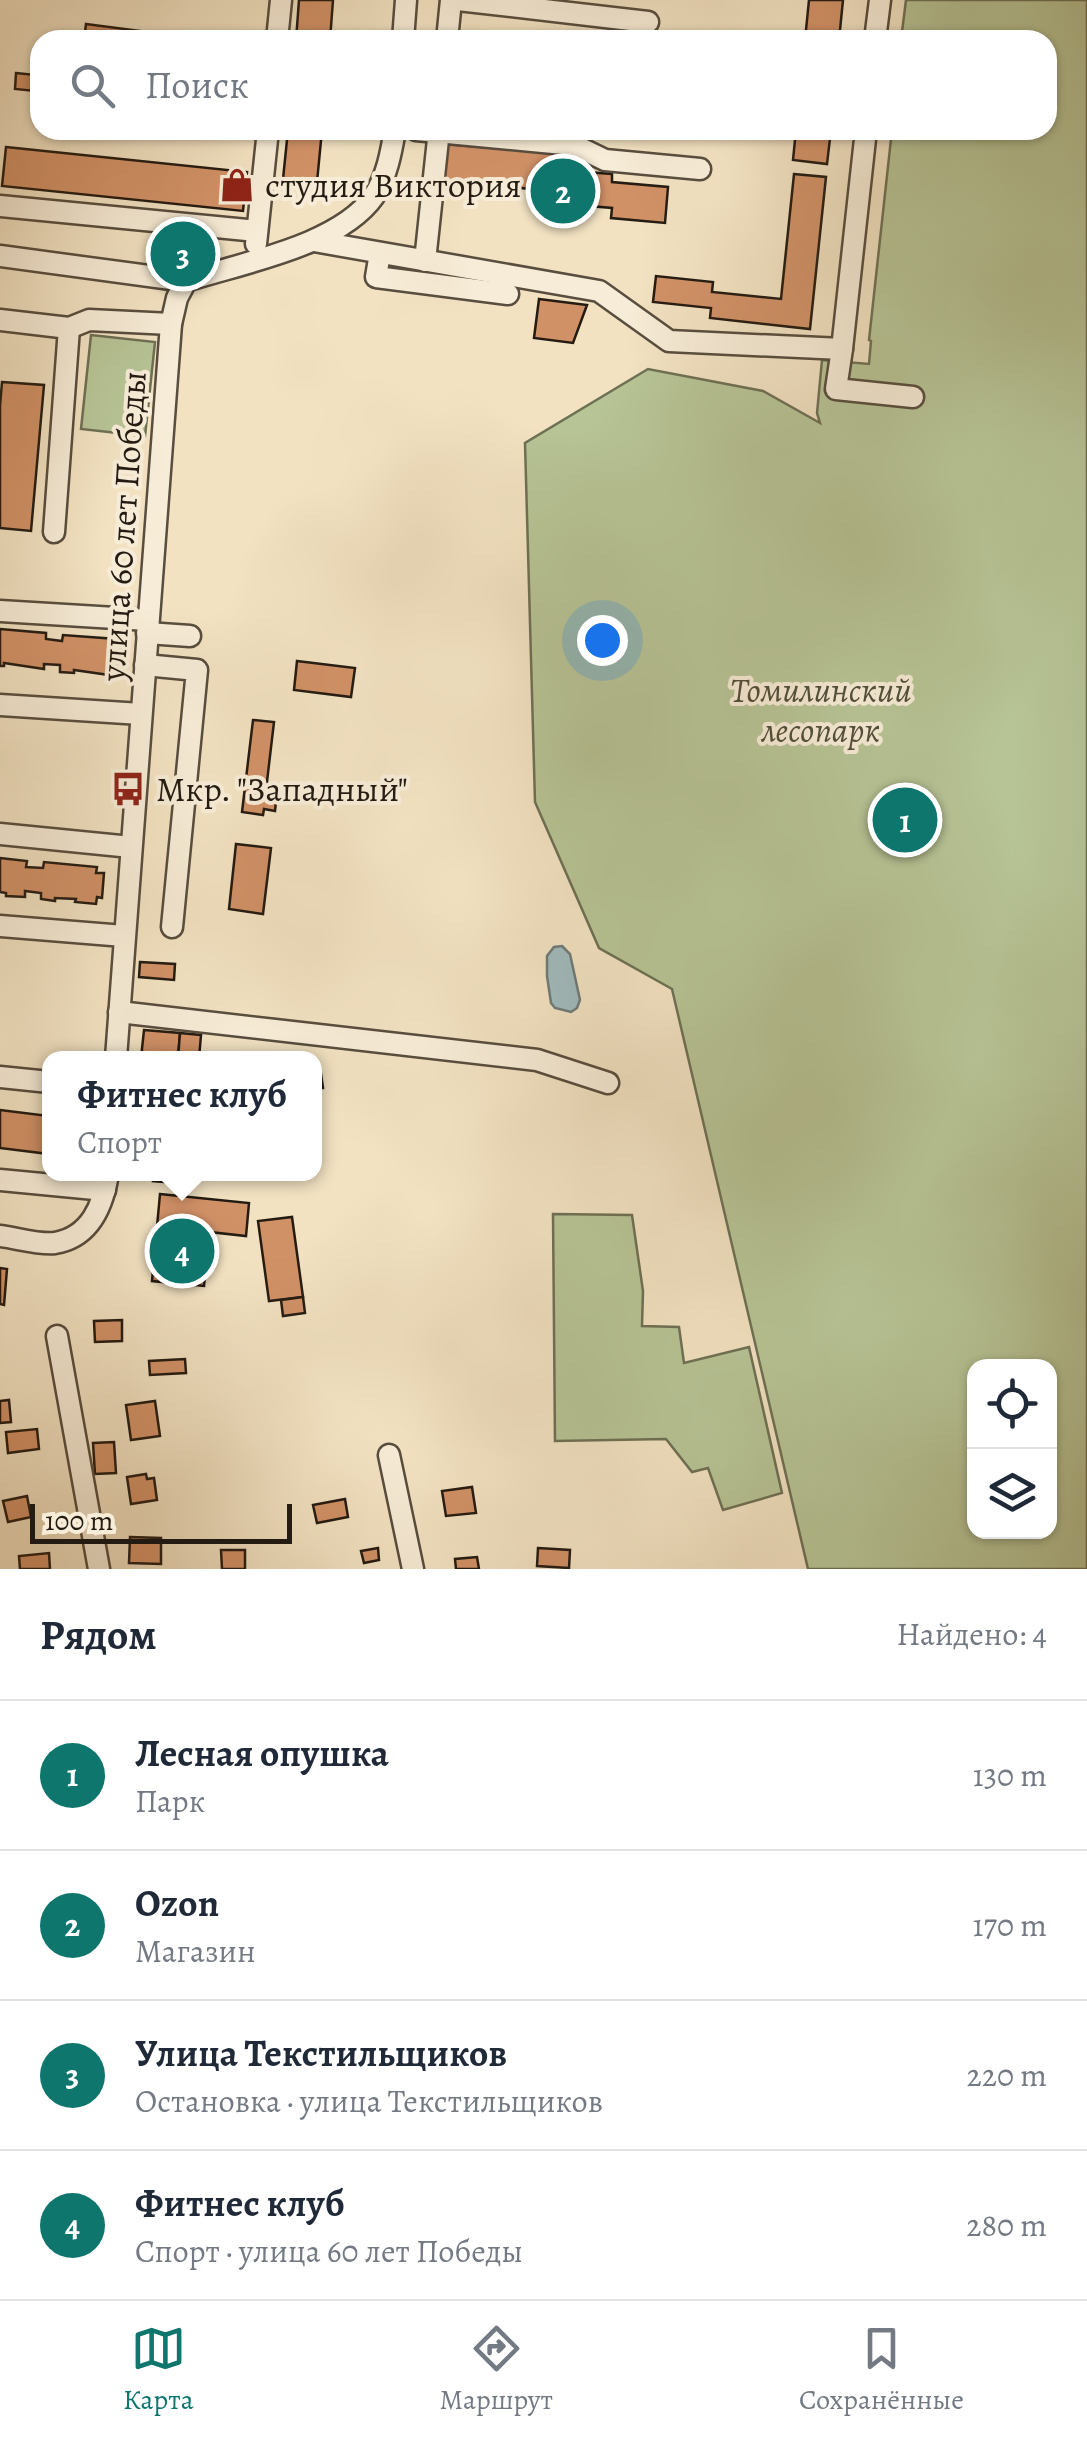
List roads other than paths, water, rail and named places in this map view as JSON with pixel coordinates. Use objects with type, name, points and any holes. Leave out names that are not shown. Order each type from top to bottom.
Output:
[{"type":"street","points":[[278,30],[281,0]]},
{"type":"street","points":[[404,30],[406,0]]},
{"type":"street","points":[[449,30],[454,0],[648,22]]},
{"type":"street","points":[[877,30],[880,0]]},
{"type":"street","points":[[254,261],[267,140]]},
{"type":"street","points":[[0,256],[186,281],[254,261],[314,241],[347,221],[373,198],[388,168],[393,140]]},
{"type":"street","points":[[424,261],[437,140]]},
{"type":"street","points":[[525,140],[574,145],[605,160],[700,169]]},
{"type":"street","points":[[865,140],[836,389],[913,397]]},
{"type":"street","points":[[0,206],[257,232]]},
{"type":"street","points":[[314,241],[599,290],[669,341],[842,350]]},
{"type":"street","points":[[380,253],[376,277],[508,294]]},
{"type":"street","name":"улица 60 лет Победы","points":[[116,1051],[172,324],[186,281]]},
{"type":"street","points":[[0,320],[69,328],[88,320],[172,324]]},
{"type":"street","points":[[54,532],[69,328]]},
{"type":"street","points":[[0,611],[148,627],[190,636]]},
{"type":"street","points":[[145,666],[198,670],[172,926]]},
{"type":"street","points":[[0,705],[141,714]]},
{"type":"street","points":[[0,834],[131,847]]},
{"type":"street","points":[[0,926],[124,936]]},
{"type":"street","points":[[119,1012],[537,1060],[608,1083]]},
{"type":"street","points":[[0,1077],[42,1081]]},
{"type":"street","points":[[0,1180],[42,1181]]},
{"type":"street","points":[[0,1236],[54,1243],[82,1232],[97,1214],[106,1182],[53,1181]]},
{"type":"street","points":[[57,1336],[99,1569]]},
{"type":"street","points":[[389,1455],[413,1569]]},
{"type":"water","points":[[562,946],[570,954],[580,1000],[571,1012],[551,1003],[547,976],[547,956],[554,947]]},
{"type":"place","name":"студия Виктория","points":[[237,185]]},
{"type":"place","name":"Ozon","points":[[563,191]]},
{"type":"place","name":"Улица Текстильщиков","points":[[183,254]]},
{"type":"place","name":"Мкр. \"Западный\"","points":[[128,789]]},
{"type":"place","name":"Лесная опушка","points":[[905,820]]},
{"type":"place","name":"Фитнес клуб","points":[[182,1251]]},
{"type":"park label","name":"Томилинский лесопарк","points":[[821,710]]}]
